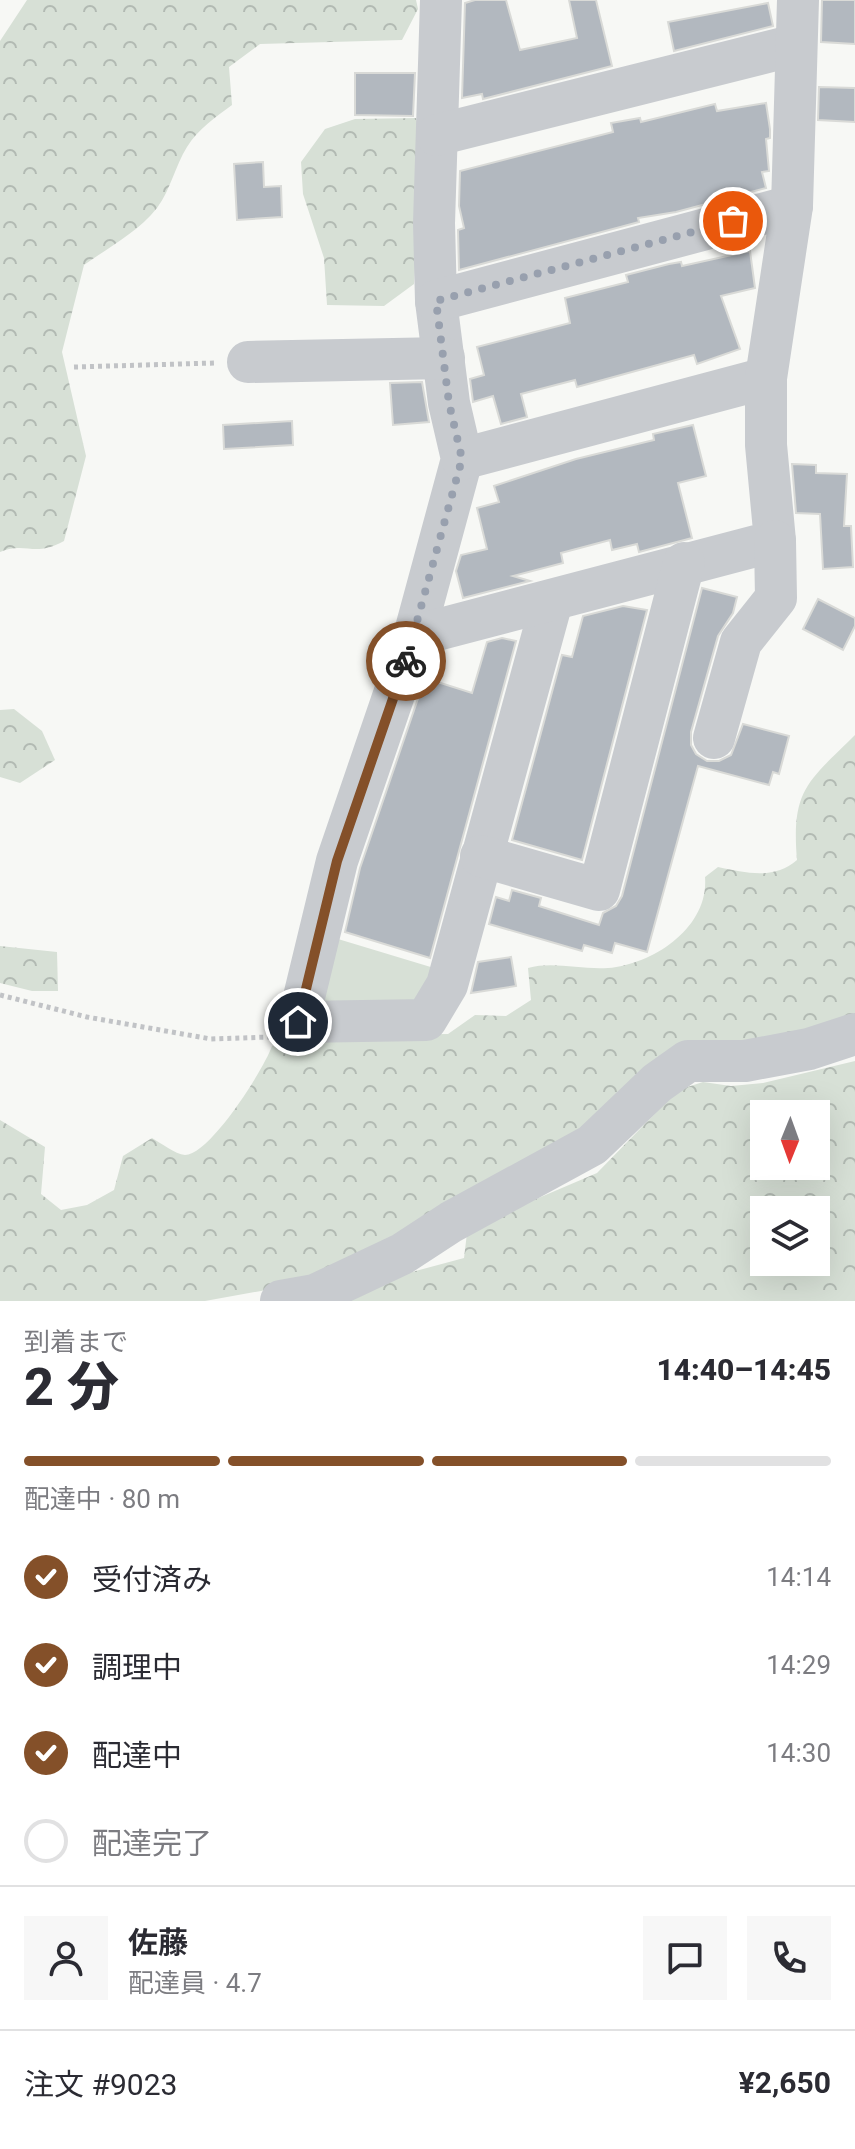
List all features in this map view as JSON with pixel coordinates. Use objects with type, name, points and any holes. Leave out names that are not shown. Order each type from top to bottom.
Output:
[{"type":"street","points":[[441,0],[436,301],[462,459],[414,636],[337,861],[298,1022],[426,1020],[447,985],[552,601]]},
{"type":"street","points":[[714,738],[741,642],[776,598],[775,541],[766,445],[766,378],[792,206],[798,0]]},
{"type":"street","points":[[437,135],[795,45]]},
{"type":"street","points":[[436,301],[792,206]]},
{"type":"street","points":[[248,362],[444,358]]},
{"type":"street","points":[[462,459],[766,378]]},
{"type":"street","points":[[414,636],[775,541]]},
{"type":"street","points":[[481,856],[599,890],[684,563]]},
{"type":"street","points":[[281,1301],[315,1295],[402,1254],[451,1222],[592,1145],[657,1083],[688,1061],[745,1061],[809,1049],[855,1034]]},
{"type":"path","points":[[74,367],[248,362]]},
{"type":"path","points":[[0,995],[87,1017],[211,1039],[281,1036],[298,1022]]},
{"type":"green space","points":[[27,0],[416,0],[418,9],[402,40],[260,44],[229,67],[232,105],[191,141],[157,208],[132,232],[84,265],[62,352],[86,456],[64,541],[45,548],[17,548],[0,552],[0,41]]},
{"type":"green space","points":[[416,118],[422,140],[414,284],[384,306],[327,305],[324,258],[303,194],[301,162],[325,129],[355,119]]},
{"type":"green space","points":[[14,709],[42,731],[55,760],[20,783],[0,777],[0,710]]},
{"type":"green space","points":[[855,735],[855,1024],[743,1054],[311,1282],[205,1301],[0,1301],[0,1120],[45,1147],[41,1194],[61,1210],[87,1205],[114,1190],[123,1156],[152,1138],[185,1155],[208,1141],[248,1091],[272,1046],[289,1036],[448,1034],[475,1015],[506,1016],[531,1000],[528,968],[547,965],[608,968],[643,959],[660,951],[688,927],[704,895],[705,877],[718,867],[770,873],[797,860],[797,817],[806,788]]},
{"type":"green space","points":[[338,939],[434,968],[416,1006],[317,1010]]},
{"type":"green space","points":[[0,946],[57,952],[58,991],[32,991],[0,983]]},
{"type":"green space","points":[[855,1061],[855,1301],[335,1301],[397,1276],[464,1258],[467,1233],[508,1211],[597,1173],[678,1090],[703,1082],[731,1086],[763,1083]]},
{"type":"building","points":[[506,0],[520,50],[577,38],[569,0],[596,0],[612,66],[483,99],[482,94],[462,98],[465,3]]},
{"type":"building","points":[[822,0],[855,0],[855,44],[821,42]]},
{"type":"building","points":[[768,3],[773,26],[674,51],[668,22]]},
{"type":"building","points":[[355,73],[415,73],[413,116],[355,115]]},
{"type":"building","points":[[819,87],[855,88],[855,122],[818,120]]},
{"type":"building","points":[[766,103],[770,129],[770,138],[766,139],[769,171],[762,172],[766,188],[676,212],[638,218],[639,222],[459,270],[458,230],[464,228],[459,206],[460,171],[613,132],[611,123],[640,118],[641,122],[715,104],[717,111]]},
{"type":"building","points":[[263,162],[264,187],[281,186],[282,217],[237,220],[234,164]]},
{"type":"building","points":[[750,251],[755,288],[721,296],[740,349],[697,364],[694,355],[577,387],[575,380],[521,394],[527,417],[501,424],[493,396],[473,402],[470,379],[484,375],[477,347],[570,323],[565,298],[628,282],[626,275],[669,264],[681,262],[682,266]]},
{"type":"building","points":[[422,382],[429,422],[393,425],[390,383]]},
{"type":"building","points":[[292,421],[293,445],[224,449],[223,425]]},
{"type":"building","points":[[693,425],[706,476],[678,483],[692,538],[639,552],[637,544],[612,550],[610,540],[561,553],[563,563],[513,576],[530,581],[463,598],[456,571],[461,555],[487,549],[477,508],[499,502],[494,486],[576,459],[654,440],[653,434]]},
{"type":"building","points":[[792,464],[816,465],[816,473],[847,474],[844,526],[851,526],[853,567],[823,569],[820,514],[796,513]]},
{"type":"building","points":[[702,588],[737,597],[733,613],[718,636],[691,732],[691,745],[696,754],[707,761],[719,761],[731,755],[743,724],[789,736],[779,774],[773,772],[769,785],[698,766],[647,952],[615,943],[612,953],[584,945],[582,951],[489,924],[496,897],[509,901],[512,890],[541,898],[539,906],[599,925],[603,913],[616,906],[622,896]]},
{"type":"building","points":[[818,599],[855,618],[855,626],[843,650],[803,629]]},
{"type":"building","points":[[623,606],[647,610],[582,860],[512,840],[562,655],[572,657],[583,616]]},
{"type":"building","points":[[502,638],[516,641],[430,958],[345,932],[360,868],[425,678],[472,693],[487,642]]},
{"type":"building","points":[[511,957],[516,986],[471,993],[478,962]]},
{"type":"way so far","points":[[406,661],[445,530],[462,459],[449,403],[436,301],[733,221]]},
{"type":"route","points":[[298,1022],[337,861],[406,661]]}]
